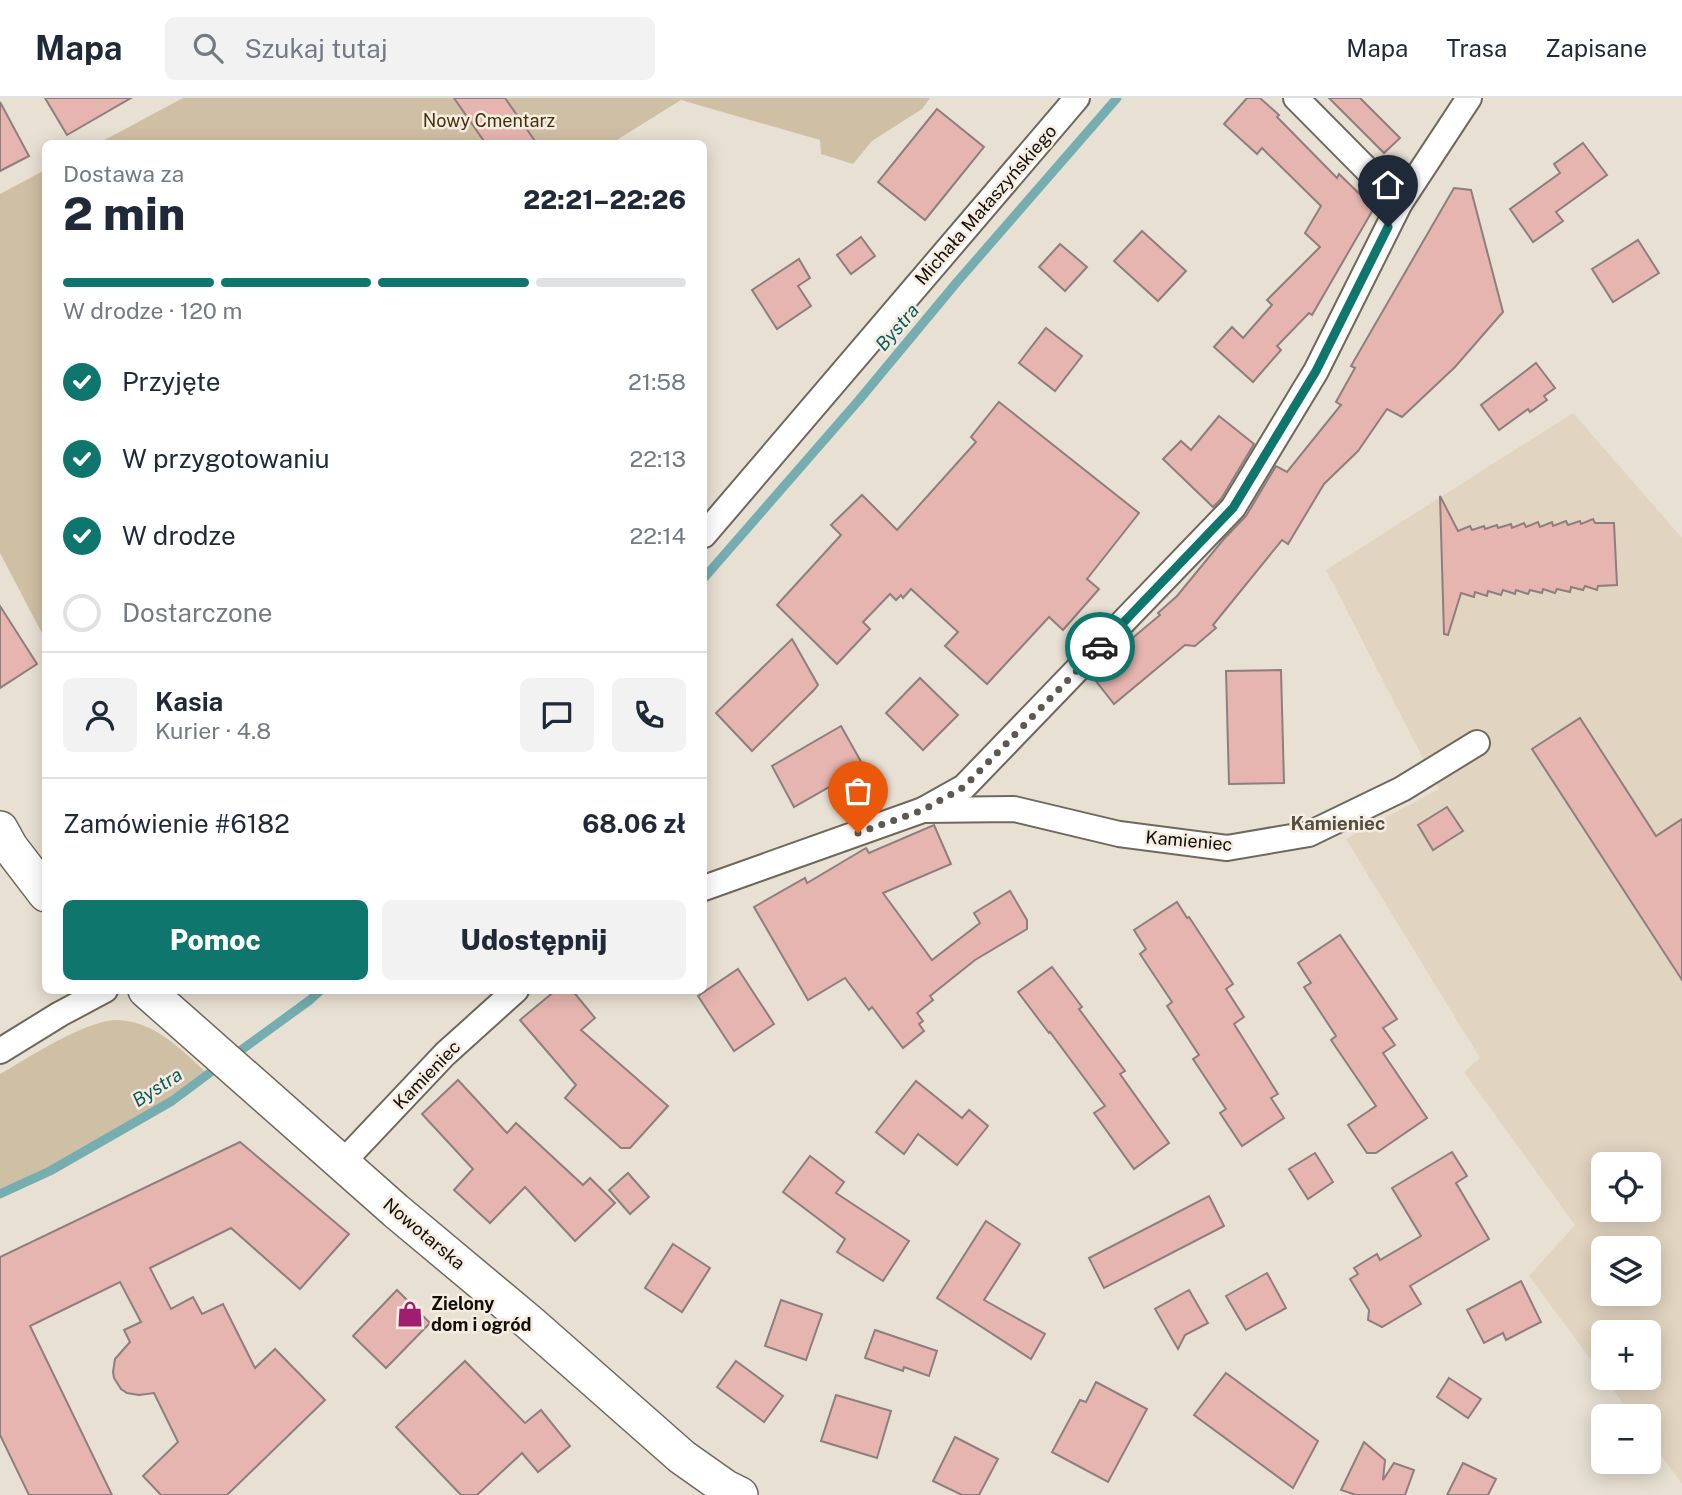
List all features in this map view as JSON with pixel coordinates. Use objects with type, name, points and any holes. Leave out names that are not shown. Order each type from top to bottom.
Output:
[{"type":"main road","points":[[0,829],[10,847],[42,889]]},
{"type":"main road","name":"Nowotarska","points":[[160,994],[196,1033],[342,1163],[682,1457],[740,1495]]},
{"type":"street","name":"Michała Małaszyńskiego","points":[[707,531],[1077,98]]},
{"type":"street","points":[[1296,98],[1400,203]]},
{"type":"street","name":"Kamieniec","points":[[707,887],[923,810],[964,787],[1233,508],[1316,371],[1400,203],[1469,98]]},
{"type":"street","name":"Kamieniec","points":[[923,810],[1014,809],[1119,834],[1227,848],[1309,834],[1402,789],[1476,743]]},
{"type":"street","points":[[0,1051],[98,994]]},
{"type":"street","name":"Kamieniec","points":[[342,1163],[445,1054],[512,994]]},
{"type":"shaded area","points":[[1573,413],[1682,538],[1682,1484],[1661,1455],[1661,1404],[1623,1404],[1613,1390],[1661,1390],[1661,1320],[1591,1320],[1591,1360],[1529,1276],[1575,1225],[1464,1072],[1480,1058],[1346,839],[1439,789],[1326,570]]},
{"type":"green space","name":"Nowy Cmentarz","points":[[183,98],[930,98],[922,109],[872,141],[853,164],[821,154],[820,140],[681,100],[617,140],[104,140]]},
{"type":"green space","points":[[42,172],[42,633],[0,553],[0,194]]},
{"type":"green space","points":[[129,1021],[154,1030],[177,1046],[208,1074],[172,1101],[50,1171],[0,1194],[0,1074],[71,1034],[101,1022]]},
{"type":"building","points":[[45,98],[131,98],[67,135]]},
{"type":"building","points":[[454,98],[505,98],[534,140],[483,140]]},
{"type":"building","points":[[1247,98],[1260,98],[1337,178],[1339,174],[1374,208],[1312,315],[1309,313],[1277,346],[1281,350],[1253,382],[1214,347],[1232,327],[1243,338],[1272,305],[1267,300],[1320,247],[1305,233],[1321,206],[1262,148],[1257,154],[1224,124]]},
{"type":"building","points":[[1329,98],[1360,98],[1400,138],[1384,153]]},
{"type":"building","points":[[0,102],[29,156],[0,171]]},
{"type":"building","points":[[937,109],[984,147],[925,220],[878,182]]},
{"type":"building","points":[[1583,143],[1607,175],[1556,212],[1563,221],[1533,242],[1510,209],[1560,173],[1554,164]]},
{"type":"building","points":[[1454,188],[1471,190],[1503,312],[1455,367],[1402,417],[1387,409],[1358,451],[1324,484],[1288,544],[1282,540],[1213,625],[1216,628],[1195,646],[1185,645],[1114,704],[1092,676],[1111,656],[1160,615],[1158,613],[1177,596],[1246,516],[1276,466],[1287,472],[1341,405],[1336,402],[1355,368],[1351,366]]},
{"type":"building","points":[[1142,231],[1186,271],[1158,301],[1114,261]]},
{"type":"building","points":[[861,237],[875,256],[851,274],[837,255]]},
{"type":"building","points":[[1638,240],[1659,273],[1613,302],[1592,269]]},
{"type":"building","points":[[1060,244],[1087,267],[1065,291],[1039,267]]},
{"type":"building","points":[[799,259],[810,278],[798,286],[811,306],[777,329],[752,290]]},
{"type":"building","points":[[1046,328],[1082,356],[1055,391],[1019,363]]},
{"type":"building","points":[[1536,363],[1555,388],[1544,396],[1547,400],[1530,412],[1528,409],[1499,430],[1481,405]]},
{"type":"building","points":[[999,402],[1139,513],[1087,579],[1099,589],[1063,630],[1049,617],[987,684],[945,646],[958,632],[911,589],[903,598],[901,595],[896,600],[890,594],[863,622],[870,629],[837,664],[777,605],[841,535],[831,525],[862,495],[897,530],[976,442],[971,437]]},
{"type":"building","points":[[1219,416],[1254,444],[1221,499],[1213,507],[1163,459],[1181,441],[1191,450]]},
{"type":"building","points":[[1440,496],[1458,531],[1470,526],[1472,530],[1484,526],[1485,529],[1511,524],[1512,528],[1524,523],[1526,527],[1538,522],[1540,527],[1552,522],[1553,526],[1566,521],[1568,525],[1580,521],[1581,524],[1593,519],[1595,523],[1614,523],[1617,585],[1598,586],[1597,590],[1585,586],[1583,590],[1571,587],[1570,592],[1557,589],[1555,593],[1543,589],[1542,593],[1530,590],[1528,594],[1516,590],[1515,594],[1503,590],[1501,595],[1488,591],[1487,596],[1475,592],[1474,597],[1461,593],[1448,635],[1444,634]]},
{"type":"building","points":[[0,606],[37,664],[0,688]]},
{"type":"building","points":[[792,639],[818,685],[752,751],[716,713]]},
{"type":"building","points":[[1281,670],[1284,783],[1229,784],[1226,671]]},
{"type":"building","points":[[920,678],[958,715],[923,750],[886,713]]},
{"type":"building","points":[[1580,718],[1656,836],[1682,819],[1682,980],[1532,749]]},
{"type":"building","points":[[841,726],[864,767],[794,807],[772,766]]},
{"type":"building","points":[[1447,807],[1463,831],[1433,850],[1418,825]]},
{"type":"building","points":[[934,825],[951,864],[883,893],[932,960],[980,923],[974,913],[1010,891],[1027,920],[1027,929],[975,960],[930,996],[933,1000],[917,1013],[923,1021],[919,1024],[924,1031],[903,1048],[872,1007],[869,1010],[845,978],[808,1000],[754,907],[805,878],[807,883],[866,848],[869,853]]},
{"type":"building","points":[[1177,902],[1233,984],[1226,989],[1244,1017],[1234,1024],[1278,1094],[1271,1098],[1284,1118],[1242,1146],[1220,1113],[1226,1109],[1193,1059],[1199,1055],[1167,1006],[1172,1002],[1140,954],[1146,949],[1134,930]]},
{"type":"building","points":[[1340,935],[1397,1019],[1383,1028],[1395,1045],[1383,1053],[1427,1118],[1376,1153],[1367,1153],[1348,1125],[1376,1106],[1331,1040],[1336,1036],[1304,987],[1311,983],[1298,963]]},
{"type":"building","points":[[1052,967],[1125,1071],[1120,1074],[1169,1143],[1134,1169],[1094,1113],[1105,1106],[1018,992]]},
{"type":"building","points":[[738,969],[774,1024],[734,1051],[698,996],[707,994],[707,990]]},
{"type":"building","points":[[551,994],[575,994],[595,1018],[581,1030],[668,1106],[630,1148],[621,1148],[565,1098],[576,1085],[520,1020]]},
{"type":"building","points":[[458,1080],[507,1133],[516,1123],[583,1185],[590,1178],[615,1203],[575,1241],[525,1187],[490,1223],[454,1190],[473,1169],[422,1114]]},
{"type":"building","points":[[916,1081],[962,1118],[969,1110],[988,1126],[957,1165],[918,1134],[904,1154],[876,1132]]},
{"type":"building","points":[[240,1142],[349,1234],[300,1289],[231,1228],[150,1268],[171,1309],[193,1297],[202,1314],[223,1304],[255,1368],[275,1349],[325,1400],[227,1495],[161,1495],[143,1476],[178,1442],[154,1393],[127,1393],[114,1378],[115,1359],[130,1342],[124,1330],[141,1322],[120,1282],[30,1326],[112,1495],[29,1495],[0,1435],[0,1257]]},
{"type":"building","points":[[1452,1152],[1467,1176],[1456,1183],[1489,1239],[1410,1286],[1421,1304],[1382,1327],[1368,1320],[1369,1310],[1350,1279],[1358,1274],[1354,1268],[1377,1254],[1380,1260],[1421,1236],[1392,1188]]},
{"type":"building","points":[[1315,1153],[1333,1182],[1308,1199],[1289,1169]]},
{"type":"building","points":[[810,1156],[844,1182],[836,1193],[909,1241],[883,1281],[837,1252],[845,1239],[783,1192]]},
{"type":"building","points":[[628,1173],[649,1197],[630,1214],[609,1190]]},
{"type":"building","points":[[1209,1196],[1224,1226],[1104,1288],[1089,1258]]},
{"type":"building","points":[[986,1221],[1020,1244],[984,1300],[1045,1334],[1031,1359],[937,1298]]},
{"type":"building","points":[[673,1244],[710,1268],[682,1312],[645,1288]]},
{"type":"building","points":[[1267,1273],[1286,1308],[1246,1330],[1226,1296]]},
{"type":"building","points":[[1521,1281],[1541,1322],[1506,1340],[1503,1333],[1484,1343],[1467,1310]]},
{"type":"building","points":[[397,1290],[430,1323],[386,1368],[353,1336]]},
{"type":"building","points":[[1189,1290],[1208,1323],[1185,1335],[1178,1349],[1155,1309]]},
{"type":"building","points":[[781,1300],[822,1314],[806,1360],[765,1346]]},
{"type":"building","points":[[875,1330],[937,1351],[929,1376],[904,1367],[903,1371],[865,1358]]},
{"type":"building","points":[[465,1361],[525,1423],[541,1410],[570,1446],[538,1472],[522,1453],[477,1495],[461,1495],[396,1427]]},
{"type":"building","points":[[736,1361],[783,1396],[764,1422],[717,1387]]},
{"type":"building","points":[[1226,1373],[1318,1441],[1293,1488],[1194,1415]]},
{"type":"building","points":[[1449,1378],[1481,1399],[1468,1418],[1437,1397]]},
{"type":"building","points":[[1096,1382],[1147,1409],[1108,1482],[1052,1452],[1080,1400],[1086,1402]]},
{"type":"building","points":[[836,1395],[891,1411],[877,1458],[821,1441]]},
{"type":"building","points":[[955,1437],[998,1459],[979,1495],[962,1495],[933,1481]]},
{"type":"building","points":[[1364,1442],[1385,1460],[1383,1480],[1394,1463],[1414,1470],[1405,1495],[1356,1495],[1341,1490]]},
{"type":"building","points":[[1463,1463],[1496,1479],[1488,1495],[1447,1495]]},
{"type":"waterway","name":"Bystra","points":[[707,575],[1117,98]]},
{"type":"waterway","name":"Bystra","points":[[233,1056],[317,994]]},
{"type":"waterway","name":"Bystra","points":[[0,1194],[50,1171],[172,1101],[219,1066]]},
{"type":"way so far","points":[[858,833],[923,810],[964,787],[1100,647]]},
{"type":"place","name":"Zielony dom i ogród","points":[[410,1314]]},
{"type":"district","name":"Kamieniec","points":[[1338,823]]},
{"type":"route","points":[[1100,647],[1233,508],[1316,371],[1388,227]]}]
